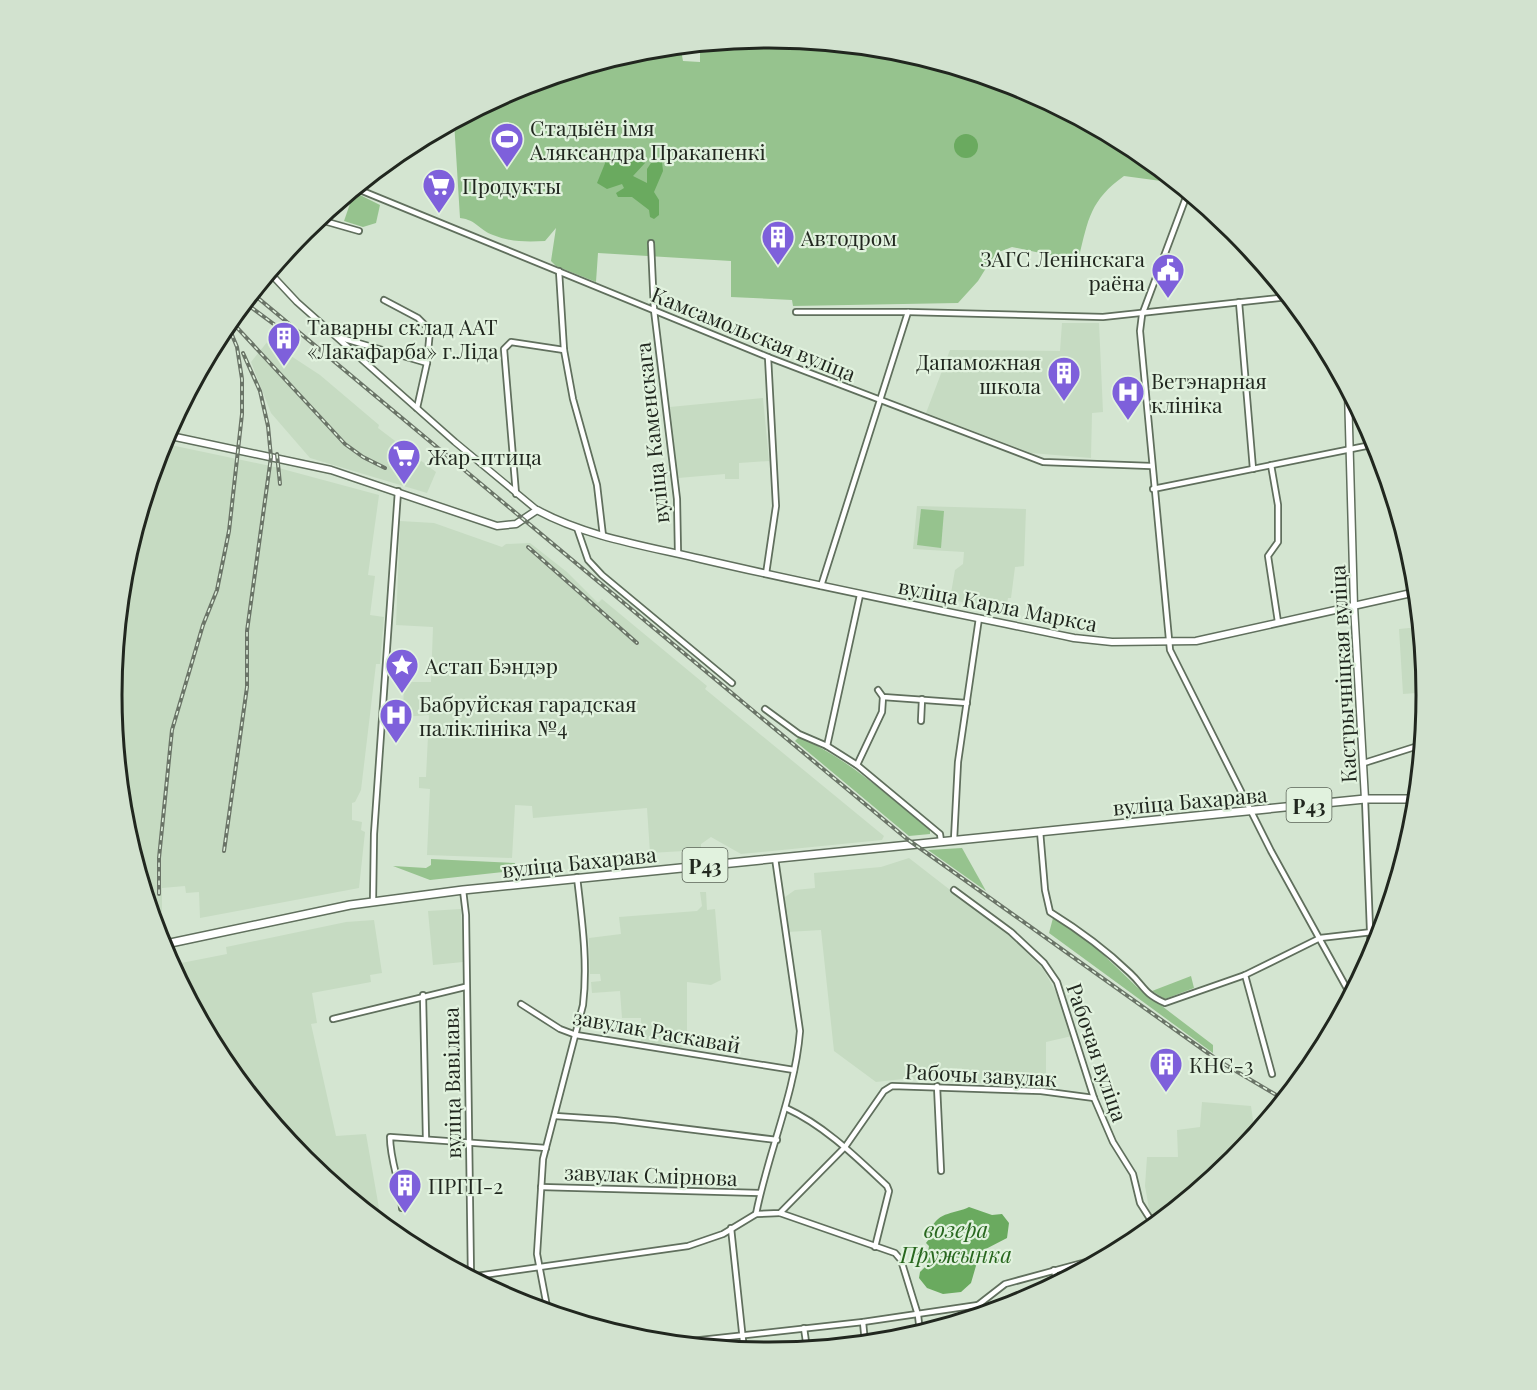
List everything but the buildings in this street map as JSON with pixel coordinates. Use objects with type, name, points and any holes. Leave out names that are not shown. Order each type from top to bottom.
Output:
[{"type":"main road","name":"Кастрычніцкая вуліца","points":[[1349,408],[1354,606],[1365,799]]},
{"type":"main road","points":[[175,437],[331,470],[502,526],[516,524],[537,510]]},
{"type":"main road","name":"вуліца Карла Маркса","points":[[537,510],[577,528],[603,536],[860,595],[1074,638],[1169,643],[1196,641],[1407,594]]},
{"type":"main road","name":"вуліца Бахарава","points":[[171,943],[373,901],[463,890],[1365,799],[1407,799]]},
{"type":"street","name":"Камсамольская вуліца","points":[[363,191],[880,402],[1043,462],[1151,466]]},
{"type":"street","points":[[1185,201],[1142,315],[1140,331],[1169,643],[1184,679],[1253,811],[1271,851],[1346,987]]},
{"type":"street","points":[[328,222],[359,231]]},
{"type":"street","name":"вуліца Каменскага","points":[[651,243],[654,310],[677,499],[678,553]]},
{"type":"street","points":[[559,271],[564,350],[573,399],[597,485],[603,536]]},
{"type":"street","name":"вуліца Карла Маркса","points":[[274,278],[297,302],[334,335],[537,510]]},
{"type":"street","points":[[796,312],[908,312],[1092,317],[1142,315],[1279,298]]},
{"type":"street","points":[[384,300],[418,318],[430,330],[427,363],[417,408]]},
{"type":"street","points":[[1239,302],[1253,469]]},
{"type":"street","points":[[821,586],[908,312]]},
{"type":"street","points":[[334,335],[427,363]]},
{"type":"street","points":[[516,494],[504,349],[511,342],[564,350]]},
{"type":"street","points":[[766,574],[776,506],[768,357]]},
{"type":"street","points":[[1153,489],[1366,446]]},
{"type":"street","points":[[1272,465],[1278,505],[1278,542],[1268,556],[1278,622]]},
{"type":"street","points":[[373,901],[374,834],[398,491]]},
{"type":"street","points":[[577,528],[588,560],[602,575],[732,683]]},
{"type":"street","points":[[827,746],[860,595]]},
{"type":"street","points":[[954,840],[958,762],[980,618]]},
{"type":"street","points":[[857,765],[882,712],[883,697],[878,690]]},
{"type":"street","points":[[883,697],[967,703]]},
{"type":"street","points":[[921,721],[922,699]]},
{"type":"street","points":[[765,709],[799,734],[827,746],[857,765],[940,834],[941,841]]},
{"type":"street","points":[[1364,764],[1413,748]]},
{"type":"street","name":"Кастрычніцкая вуліца","points":[[1365,799],[1369,932]]},
{"type":"street","points":[[1040,831],[1045,890],[1050,912],[1089,937],[1132,974],[1140,987],[1165,1003],[1245,975],[1320,938],[1369,932]]},
{"type":"street","points":[[756,1214],[760,1193],[786,1108],[798,1051],[798,1014],[775,858]]},
{"type":"street","points":[[546,1302],[537,1254],[541,1187],[546,1148],[576,1035],[586,981],[585,945],[577,878]]},
{"type":"street","name":"вуліца Вавілава","points":[[463,890],[466,915],[465,987],[470,1268]]},
{"type":"street","name":"Рабочая вуліца","points":[[954,890],[1011,932],[1044,963],[1057,982],[1094,1098],[1113,1142],[1133,1174],[1140,1203],[1149,1217]]},
{"type":"street","points":[[1245,975],[1272,1074]]},
{"type":"street","points":[[333,1019],[465,987]]},
{"type":"street","points":[[423,996],[426,1139]]},
{"type":"street","name":"завулак Раскавай","points":[[520,1004],[560,1029],[576,1035],[794,1070]]},
{"type":"street","name":"Рабочы завулак","points":[[780,1213],[845,1147],[884,1091],[902,1085],[937,1086],[1041,1091],[1094,1098]]},
{"type":"street","points":[[937,1086],[941,1171]]},
{"type":"street","points":[[786,1108],[804,1116],[845,1147],[887,1186],[889,1191],[875,1247]]},
{"type":"street","points":[[555,1116],[615,1120],[777,1140]]},
{"type":"street","points":[[402,1208],[401,1193],[390,1158],[390,1137],[546,1148]]},
{"type":"street","name":"завулак Смірнова","points":[[541,1187],[760,1193]]},
{"type":"street","points":[[483,1275],[688,1246],[711,1239],[756,1214],[780,1213],[895,1253],[901,1260],[919,1324]]},
{"type":"street","points":[[731,1227],[743,1341]]},
{"type":"street","points":[[706,1339],[863,1322],[978,1305],[1005,1284],[1074,1265]]},
{"type":"street","points":[[1054,1270],[1055,1275]]},
{"type":"street","points":[[863,1322],[864,1334]]},
{"type":"street","points":[[804,1328],[806,1341]]},
{"type":"shaded area","points":[[726,49],[811,49],[895,60],[936,70],[1016,97],[1055,115],[1128,157],[1161,181],[1124,176],[1112,185],[1103,194],[1092,213],[1078,261],[1012,247],[999,252],[991,260],[978,281],[958,303],[793,306],[792,300],[731,297],[731,261],[598,253],[596,282],[556,266],[551,261],[556,228],[545,241],[519,241],[493,235],[470,221],[460,218],[455,130],[521,97],[601,70],[642,60],[682,54],[683,61],[700,62],[700,52]]},
{"type":"shaded area","points":[[359,195],[380,205],[376,223],[363,227],[344,221],[351,202]]},
{"type":"shaded area","points":[[1062,323],[1099,323],[1103,412],[1092,413],[1091,458],[1031,453],[926,413],[950,350],[1060,351]]},
{"type":"shaded area","points":[[268,341],[320,375],[379,425],[378,428],[436,472],[427,493],[310,458],[271,413],[251,362]]},
{"type":"shaded area","points":[[763,398],[769,461],[739,463],[739,479],[725,479],[725,474],[678,478],[670,407]]},
{"type":"shaded area","points":[[172,445],[275,467],[379,495],[368,575],[375,576],[370,615],[384,617],[380,664],[376,664],[361,790],[355,802],[352,803],[352,820],[362,822],[361,830],[365,832],[359,888],[200,918],[199,892],[186,893],[185,886],[162,888],[162,912],[159,912],[156,903],[134,821],[123,737],[122,695],[127,611],[134,569],[156,487]]},
{"type":"shaded area","points":[[917,506],[1026,509],[1024,566],[1015,567],[1011,598],[1008,598],[1005,613],[950,599],[955,570],[963,564],[964,552],[913,549]]},
{"type":"shaded area","points":[[921,509],[944,511],[941,548],[917,545]]},
{"type":"shaded area","points":[[400,521],[434,523],[502,547],[506,544],[530,543],[567,572],[598,603],[602,599],[707,686],[705,689],[884,836],[882,840],[741,854],[711,837],[701,844],[701,850],[650,853],[647,808],[533,818],[532,806],[515,805],[512,858],[427,855],[430,789],[419,788],[419,777],[426,777],[429,715],[403,717],[404,682],[431,682],[433,627],[396,625]]},
{"type":"shaded area","points":[[1412,628],[1416,693],[1403,694],[1399,629]]},
{"type":"shaded area","points":[[799,737],[851,767],[930,830],[930,834],[909,836],[795,741]]},
{"type":"shaded area","points":[[962,848],[986,891],[928,850]]},
{"type":"shaded area","points":[[909,858],[1012,938],[1043,969],[1055,990],[1072,1036],[1046,1042],[1046,1086],[903,1079],[876,1082],[834,1051],[821,930],[787,932],[785,897],[795,890],[815,888],[814,873],[881,867]]},
{"type":"shaded area","points":[[431,859],[515,863],[513,871],[430,880],[393,866],[426,868],[431,865]]},
{"type":"shaded area","points":[[700,892],[706,892],[707,910],[715,909],[721,980],[711,985],[687,982],[687,1035],[682,1048],[641,1041],[641,1018],[622,1018],[620,991],[592,993],[591,982],[601,981],[600,974],[590,974],[589,938],[621,934],[619,917],[697,911],[702,906]]},
{"type":"shaded area","points":[[461,909],[463,962],[433,965],[428,911]]},
{"type":"shaded area","points":[[1053,918],[1088,940],[1137,987],[1213,1045],[1213,1053],[1049,933]]},
{"type":"shaded area","points":[[374,920],[382,973],[370,975],[371,982],[312,993],[317,1023],[311,1024],[336,1136],[366,1134],[380,1211],[311,1152],[255,1089],[208,1018],[180,963],[227,954],[226,947],[346,922]]},
{"type":"shaded area","points":[[1191,976],[1194,988],[1165,999],[1152,991]]},
{"type":"shaded area","points":[[1202,1102],[1251,1106],[1254,1124],[1195,1181],[1152,1215],[1149,1209],[1145,1186],[1147,1157],[1178,1157],[1177,1130],[1200,1127]]},
{"type":"water","points":[[966,134],[975,137],[978,146],[975,155],[966,158],[957,155],[954,146],[957,137]]},
{"type":"water","points":[[618,149],[645,163],[633,176],[647,183],[647,169],[651,163],[662,162],[663,171],[654,192],[659,200],[659,215],[654,219],[650,217],[649,210],[632,197],[618,197],[616,193],[624,188],[622,184],[607,189],[597,183],[610,151]]},
{"type":"water","name":"возера Пружынка","points":[[969,1207],[992,1215],[1002,1214],[1009,1223],[1007,1238],[980,1252],[971,1283],[961,1292],[943,1294],[927,1288],[919,1278],[920,1272],[926,1266],[929,1246],[926,1243],[934,1223],[943,1216]]},
{"type":"railway","points":[[258,298],[907,839],[1219,1061],[1277,1095]]},
{"type":"railway","points":[[251,307],[298,342]]},
{"type":"railway","points":[[237,327],[345,444],[363,457],[385,468]]},
{"type":"railway","points":[[159,894],[159,858],[172,730],[203,625],[217,590],[229,531],[242,414],[242,379],[237,347],[232,335]]},
{"type":"railway","points":[[224,851],[247,687],[247,631],[271,457],[268,426],[260,391],[243,353]]},
{"type":"railway","points":[[277,454],[280,484]]},
{"type":"railway","points":[[528,547],[637,643]]},
{"type":"place","name":"Стадыён імя Аляксандра Пракапенкі","points":[[507,168]]},
{"type":"place","name":"Продукты","points":[[439,214]]},
{"type":"place","name":"Автодром","points":[[778,266]]},
{"type":"place","name":"ЗАГС Ленінскага раёна","points":[[1168,299]]},
{"type":"place","name":"Таварны склад ААТ «Лакафарба» г.Ліда","points":[[284,367]]},
{"type":"place","name":"Дапаможная школа","points":[[1064,402]]},
{"type":"place","name":"Ветэнарная клініка","points":[[1128,421]]},
{"type":"place","name":"Жар-птица","points":[[404,485]]},
{"type":"place","name":"Астап Бэндэр","points":[[402,694]]},
{"type":"place","name":"Бабруйская гарадская паліклініка №4","points":[[396,744]]},
{"type":"place","name":"КНС-3","points":[[1166,1093]]},
{"type":"place","name":"ПРГП-2","points":[[405,1214]]}]
